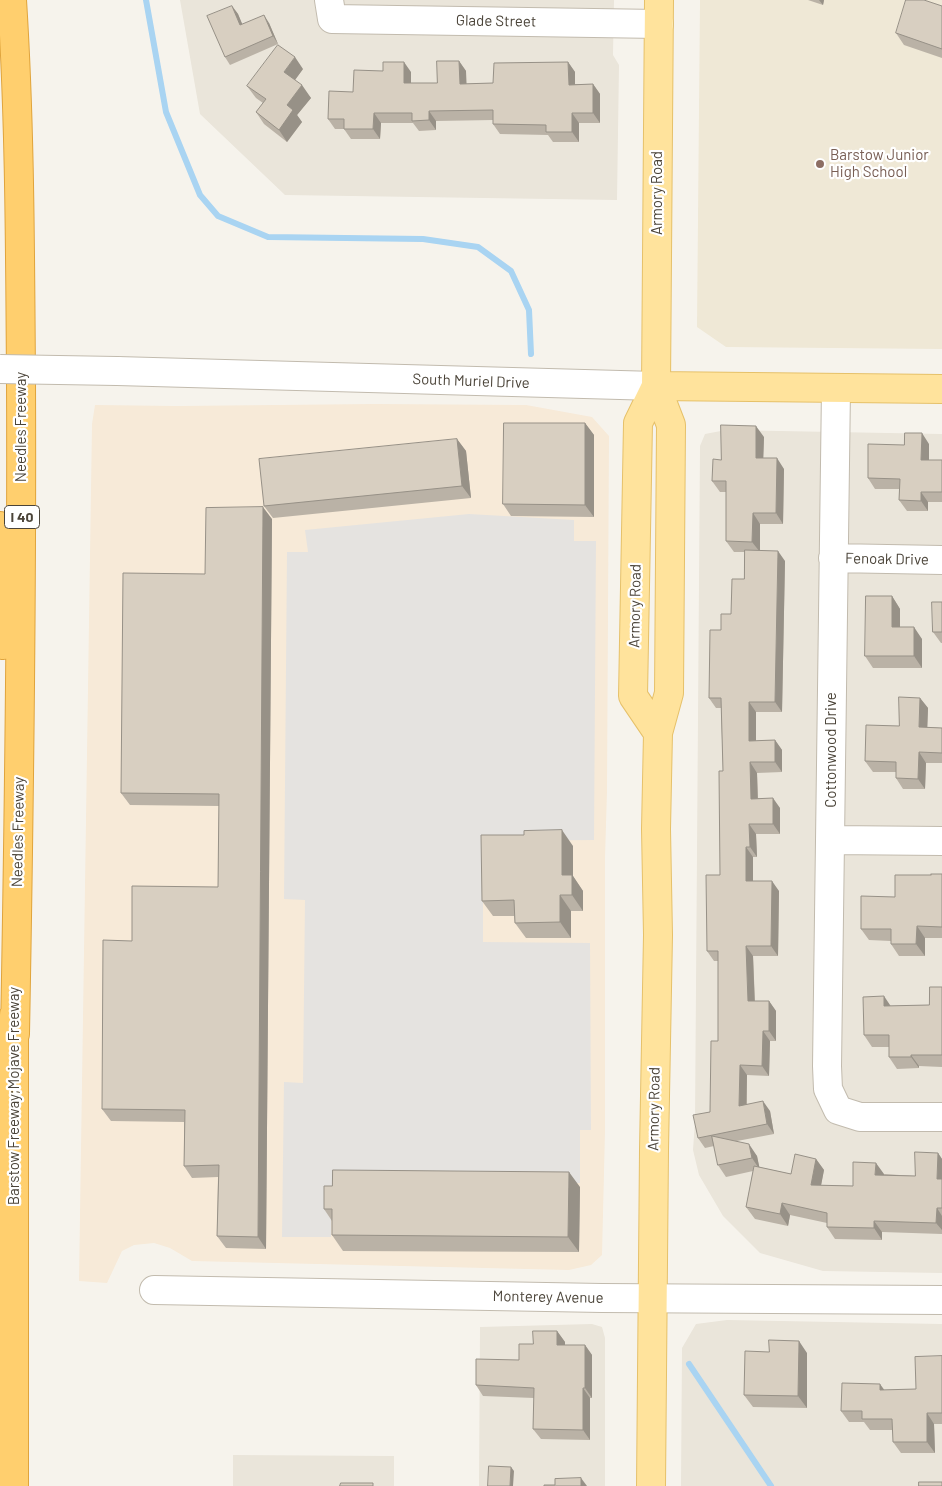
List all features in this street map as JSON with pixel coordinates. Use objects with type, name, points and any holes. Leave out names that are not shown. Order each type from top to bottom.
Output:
[{"type":"highway","name":"Needles Freeway","points":[[12,0],[17,82],[22,548],[15,1034]]},
{"type":"highway","name":"Barstow Freeway;Mojave Freeway","points":[[0,526],[15,1034],[14,1486]]},
{"type":"main road","name":"Armory Road","points":[[651,1486],[658,935],[656,829],[658,733],[669,693],[671,426],[656,386],[659,12]]},
{"type":"main road","name":"South Muriel Drive","points":[[656,386],[942,389]]},
{"type":"street","name":"Glade Street","points":[[331,10],[659,12]]},
{"type":"street","name":"South Muriel Drive","points":[[0,369],[656,386]]},
{"type":"street","name":"Cottonwood Drive","points":[[836,388],[828,1089],[838,1110],[860,1117],[942,1117]]},
{"type":"street","name":"Fenoak Drive","points":[[833,558],[942,560]]},
{"type":"street","points":[[831,840],[942,841]]},
{"type":"street","name":"Monterey Avenue","points":[[154,1290],[652,1298],[942,1300]]},
{"type":"shaded area","points":[[180,0],[614,0],[613,55],[619,65],[617,200],[285,195],[200,114]]},
{"type":"shaded area","name":"Barstow Junior High School","points":[[700,0],[942,0],[942,349],[726,347],[697,327]]},
{"type":"shaded area","points":[[95,405],[526,405],[592,417],[609,436],[605,858],[605,1131],[602,1255],[591,1265],[569,1270],[192,1261],[170,1248],[154,1243],[134,1245],[122,1251],[107,1283],[79,1281],[92,424]]},
{"type":"shaded area","points":[[726,430],[942,434],[942,1273],[823,1271],[760,1253],[723,1216],[699,1175],[693,1150],[695,1121],[700,446],[705,434]]},
{"type":"shaded area","points":[[469,514],[574,520],[574,541],[596,541],[594,840],[483,841],[483,942],[590,943],[591,1130],[580,1130],[580,1183],[332,1180],[331,1237],[282,1237],[284,1082],[303,1083],[305,900],[284,899],[287,552],[308,552],[305,530]]},
{"type":"shaded area","points":[[727,1320],[942,1324],[942,1486],[681,1486],[682,1348],[696,1324]]},
{"type":"shaded area","points":[[592,1324],[602,1327],[605,1338],[605,1486],[479,1486],[480,1327]]},
{"type":"shaded area","points":[[233,1455],[394,1456],[394,1486],[233,1486]]},
{"type":"building","points":[[906,0],[924,0],[942,6],[942,49],[896,33]]},
{"type":"building","points":[[232,6],[240,25],[264,15],[273,36],[225,57],[207,16]]},
{"type":"building","points":[[278,45],[295,57],[284,72],[302,85],[287,105],[293,110],[279,130],[256,112],[266,99],[247,86]]},
{"type":"building","points":[[437,61],[459,61],[460,84],[493,83],[494,63],[568,62],[569,85],[593,84],[593,113],[572,113],[572,132],[546,132],[546,125],[493,124],[493,110],[429,111],[429,120],[412,121],[412,113],[374,113],[373,129],[344,129],[344,119],[328,119],[329,91],[353,92],[354,70],[383,71],[383,62],[404,62],[404,83],[437,83]]},
{"type":"building","points":[[504,423],[585,423],[585,505],[503,504]]},
{"type":"building","points":[[721,425],[756,426],[756,458],[777,458],[776,513],[753,513],[752,542],[726,541],[726,481],[712,481],[713,459],[721,460]]},
{"type":"building","points":[[905,433],[922,433],[921,460],[942,460],[942,492],[921,492],[921,501],[899,500],[900,479],[868,478],[868,444],[904,445]]},
{"type":"building","points":[[457,439],[462,486],[264,506],[259,459]]},
{"type":"building","points":[[263,507],[258,1237],[217,1236],[219,1165],[184,1166],[185,1110],[102,1109],[103,940],[132,941],[132,886],[218,887],[219,794],[121,793],[123,573],[205,574],[206,508]]},
{"type":"building","points":[[745,550],[778,551],[775,702],[749,702],[749,741],[775,740],[775,762],[750,762],[751,799],[773,798],[773,824],[749,824],[750,847],[746,847],[746,881],[772,881],[771,946],[746,946],[748,1001],[769,1001],[769,1031],[763,1031],[762,1066],[740,1065],[739,1106],[763,1101],[767,1124],[698,1138],[693,1115],[710,1112],[711,1041],[718,1041],[718,951],[707,951],[706,875],[720,875],[719,771],[723,771],[721,698],[709,698],[710,630],[721,630],[721,614],[731,614],[732,579],[744,579]]},
{"type":"building","points":[[866,596],[892,596],[892,627],[914,627],[914,656],[865,656]]},
{"type":"building","points":[[932,602],[942,602],[942,632],[933,632]]},
{"type":"building","points":[[899,697],[920,698],[919,727],[942,728],[942,753],[919,752],[918,779],[896,778],[896,762],[865,761],[866,725],[899,726]]},
{"type":"building","points":[[562,830],[562,875],[572,875],[572,895],[560,895],[560,922],[515,923],[514,900],[482,901],[481,835],[524,835],[524,831]]},
{"type":"building","points":[[942,874],[942,927],[917,926],[916,944],[891,944],[891,929],[861,929],[861,896],[895,897],[895,875]]},
{"type":"building","points":[[930,987],[942,987],[942,1055],[889,1057],[889,1035],[864,1035],[863,997],[884,996],[884,1006],[929,1005]]},
{"type":"building","points":[[712,1136],[749,1144],[752,1158],[718,1165]]},
{"type":"building","points":[[915,1152],[938,1153],[937,1179],[942,1179],[942,1208],[937,1208],[936,1223],[874,1221],[874,1228],[827,1227],[827,1213],[782,1203],[780,1214],[746,1207],[754,1166],[791,1174],[795,1154],[816,1159],[811,1185],[853,1186],[853,1162],[876,1163],[875,1175],[915,1176]]},
{"type":"building","points":[[333,1170],[569,1172],[568,1237],[332,1235],[332,1209],[324,1209],[324,1186],[332,1186]]},
{"type":"building","points":[[533,1331],[557,1331],[557,1345],[585,1345],[583,1430],[533,1429],[534,1388],[476,1385],[476,1359],[519,1360],[519,1344],[533,1344]]},
{"type":"building","points":[[769,1340],[799,1341],[798,1396],[744,1395],[745,1351],[769,1352]]},
{"type":"building","points":[[942,1356],[942,1413],[927,1413],[927,1442],[893,1442],[892,1419],[862,1419],[862,1411],[841,1411],[842,1383],[880,1384],[880,1390],[916,1389],[915,1357]]},
{"type":"building","points":[[489,1466],[511,1467],[510,1486],[488,1486]]},
{"type":"building","points":[[581,1478],[581,1486],[544,1486],[555,1485],[555,1479]]},
{"type":"building","points":[[919,1482],[942,1482],[942,1486],[919,1486]]},
{"type":"building","points":[[341,1483],[373,1483],[373,1486],[340,1486]]},
{"type":"waterway","points":[[146,0],[166,112],[200,195],[218,216],[268,237],[423,239],[478,247],[511,271],[529,310],[531,354]]},
{"type":"waterway","points":[[689,1364],[771,1486]]},
{"type":"place","name":"Barstow Junior High School","points":[[820,164]]}]
